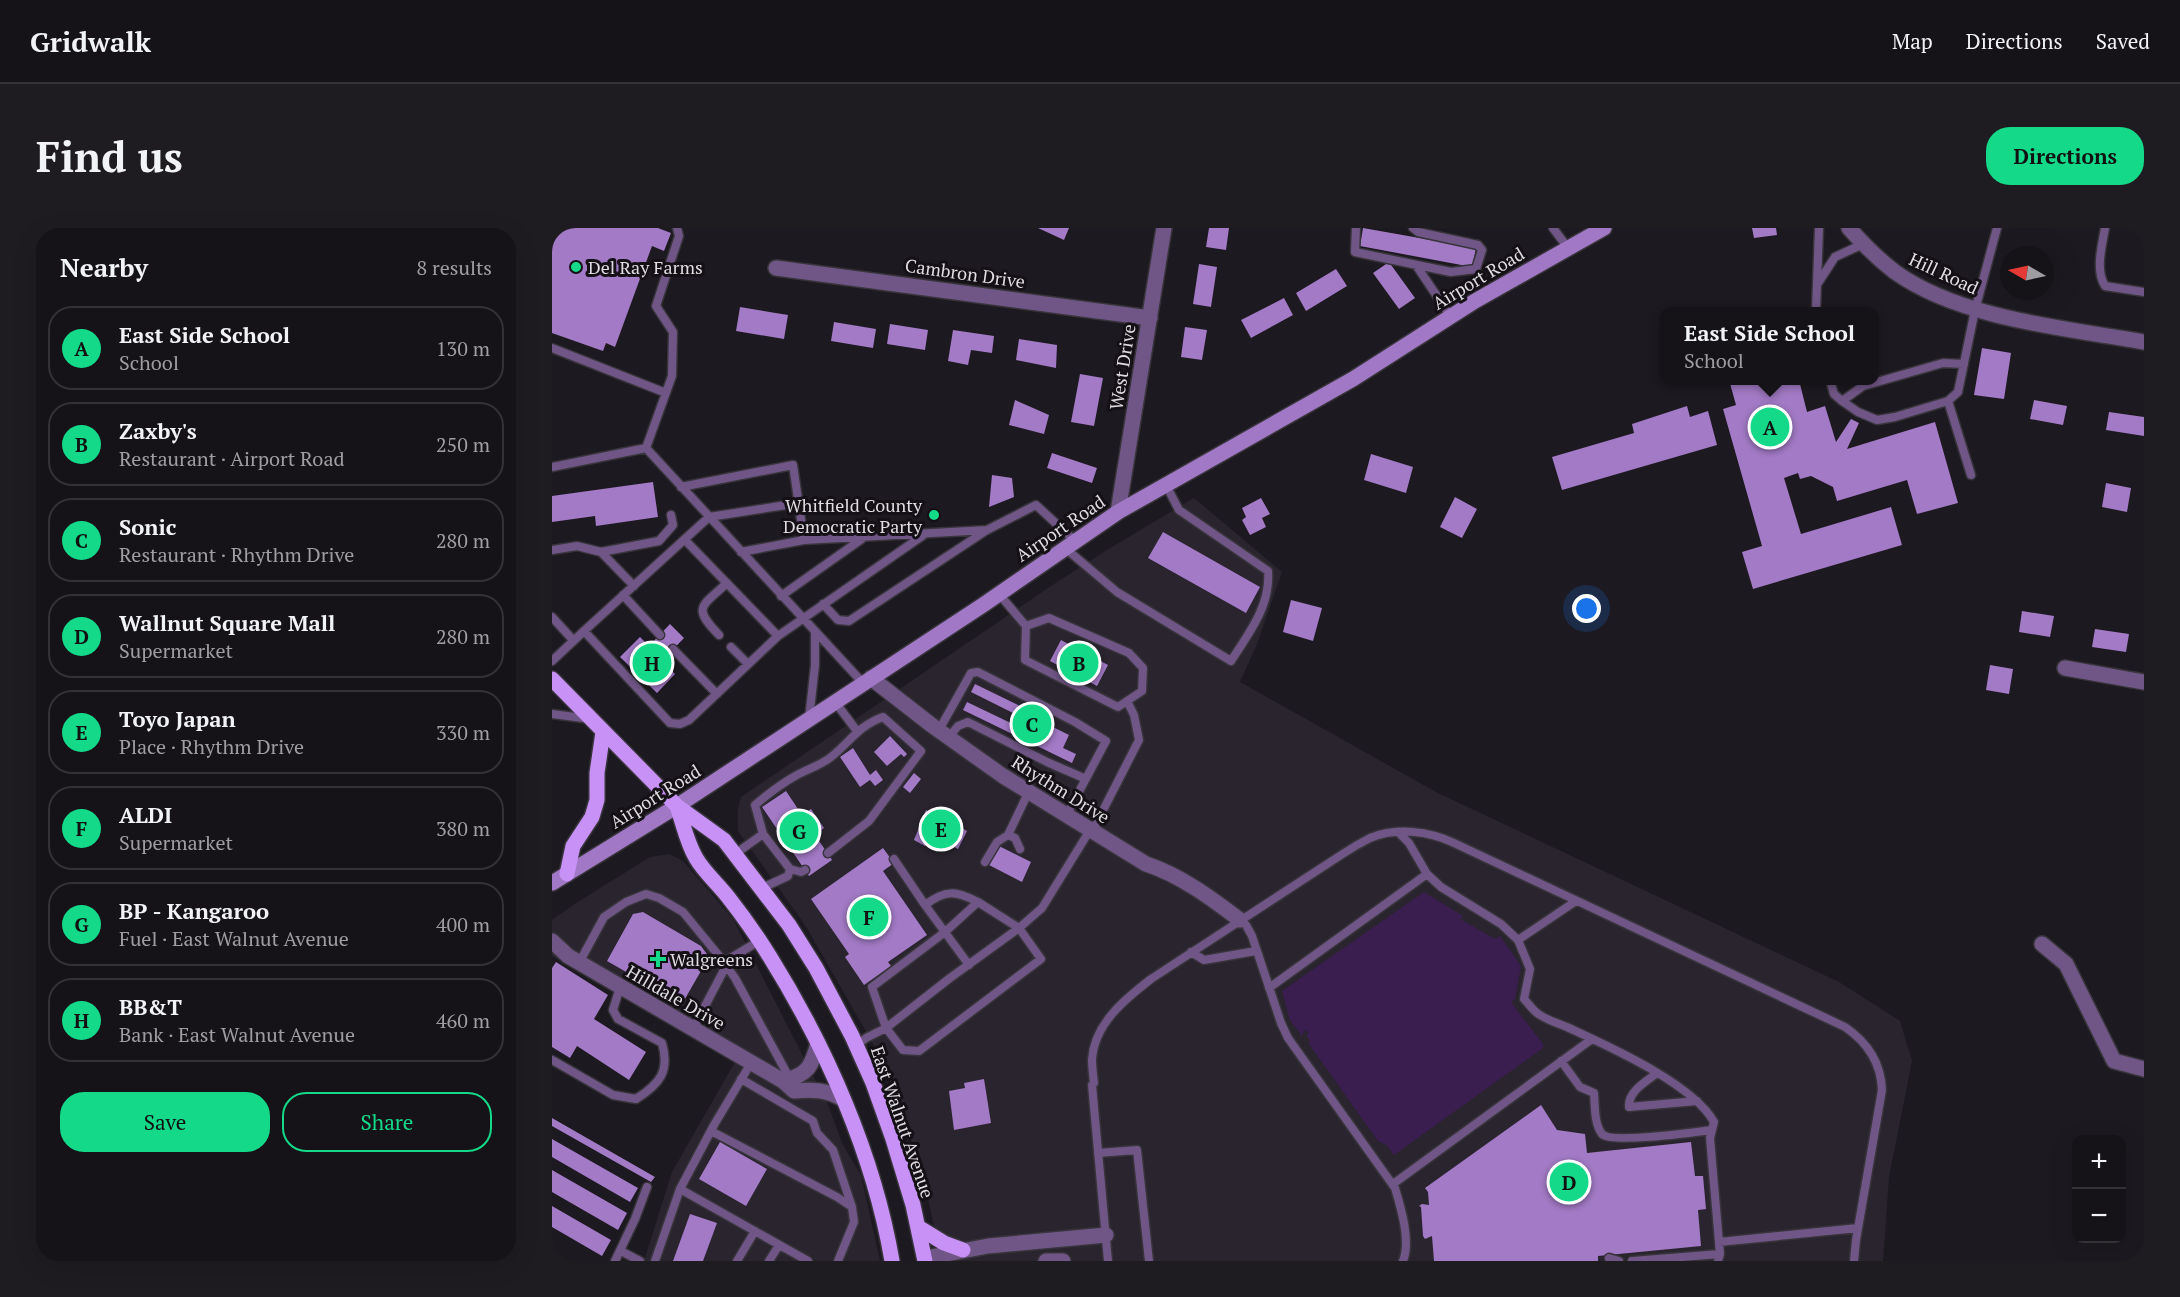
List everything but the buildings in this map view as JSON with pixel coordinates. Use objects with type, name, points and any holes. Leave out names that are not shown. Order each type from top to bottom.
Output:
[{"type":"main road","name":"East Walnut Avenue","points":[[552,679],[677,806],[724,840],[762,888],[816,968],[856,1046],[893,1139],[925,1259]]},
{"type":"main road","points":[[567,874],[573,846],[592,817],[597,800],[597,773],[603,732]]},
{"type":"main road","name":"East Walnut Avenue","points":[[677,806],[696,857],[739,911],[759,941],[800,1007],[818,1042],[843,1100],[873,1181],[892,1261]]},
{"type":"main road","points":[[918,1227],[944,1243],[963,1250]]},
{"type":"street","name":"West Drive","points":[[1118,512],[1164,228]]},
{"type":"street","name":"Airport Road","points":[[552,883],[677,806],[999,594],[1118,512],[1353,380],[1450,317],[1604,228]]},
{"type":"street","name":"Hill Road","points":[[1849,228],[1863,244],[1896,273],[1936,294],[1975,310],[2144,342]]},
{"type":"street","name":"Cambron Drive","points":[[776,268],[1150,318]]},
{"type":"street","points":[[2065,668],[2144,682]]},
{"type":"street","name":"Rhythm Drive","points":[[867,680],[1028,793],[1146,864],[1160,868],[1212,899],[1240,920]]},
{"type":"street","name":"Hilldale Drive","points":[[552,941],[579,963],[751,1063],[786,1080],[794,1091],[830,1092],[843,1100]]},
{"type":"street","points":[[2042,944],[2066,964],[2114,1061],[2144,1069]]},
{"type":"street","points":[[786,1080],[809,1068],[818,1042]]},
{"type":"street","points":[[925,1259],[963,1250],[1028,1241],[1106,1235]]},
{"type":"street","points":[[1046,1261],[1064,1261]]},
{"type":"lane","points":[[646,448],[672,376],[673,332],[656,306],[679,236],[677,228]]},
{"type":"lane","points":[[1356,228],[1355,252],[1451,272],[1476,269],[1482,250],[1478,245],[1433,231],[1418,232],[1413,228]]},
{"type":"lane","points":[[1553,228],[1568,248]]},
{"type":"lane","points":[[1816,307],[1819,228]]},
{"type":"lane","points":[[1831,385],[1834,394],[1842,401],[1858,412],[1877,420],[1948,401],[1958,392],[1975,310],[1997,228]]},
{"type":"lane","points":[[2105,228],[2100,258],[2101,280],[2104,286],[2144,292]]},
{"type":"lane","points":[[1818,283],[1835,257],[1863,244]]},
{"type":"lane","points":[[1416,265],[1450,317]]},
{"type":"lane","points":[[552,348],[666,393]]},
{"type":"lane","points":[[1879,381],[1943,363],[1964,364]]},
{"type":"lane","points":[[1842,401],[1866,385]]},
{"type":"lane","points":[[1948,401],[1971,476]]},
{"type":"lane","points":[[552,466],[646,448]]},
{"type":"lane","points":[[646,448],[815,633],[867,680]]},
{"type":"lane","points":[[681,487],[793,465],[804,540]]},
{"type":"lane","points":[[823,604],[838,620],[849,621],[987,530],[1036,505],[1117,592],[1231,661],[1254,626],[1267,597],[1268,571],[1179,510],[1166,485]]},
{"type":"lane","points":[[552,661],[709,517],[799,503]]},
{"type":"lane","points":[[552,549],[577,546],[601,552],[659,541],[673,525],[671,515]]},
{"type":"lane","points":[[741,552],[804,540],[987,530]]},
{"type":"lane","points":[[584,631],[670,723],[680,724],[689,720],[778,636],[926,534]]},
{"type":"lane","points":[[781,596],[866,536]]},
{"type":"lane","points":[[685,540],[778,636]]},
{"type":"lane","points":[[601,552],[634,586]]},
{"type":"lane","points":[[719,635],[704,619],[702,613],[706,603],[727,583]]},
{"type":"lane","points":[[999,594],[1026,626],[1026,660],[1118,707],[1142,691],[1143,668],[1129,653],[1049,618],[1026,626]]},
{"type":"lane","points":[[623,595],[660,635]]},
{"type":"lane","points":[[552,617],[573,640]]},
{"type":"lane","points":[[809,719],[815,664],[815,633]]},
{"type":"lane","points":[[731,647],[748,664]]},
{"type":"lane","points":[[674,649],[717,694]]},
{"type":"lane","points":[[944,734],[952,708],[972,673],[978,672],[1075,722],[1106,741],[1066,816]]},
{"type":"lane","points":[[856,1046],[886,1028],[1019,928],[1042,908],[1090,830],[1096,824],[1139,740],[1134,715],[1127,701]]},
{"type":"lane","points":[[835,702],[857,731]]},
{"type":"lane","points":[[952,708],[956,716],[1086,779]]},
{"type":"lane","points":[[552,714],[590,719]]},
{"type":"lane","points":[[805,870],[801,872],[790,869],[763,834],[755,805],[770,792],[797,775],[830,758],[857,731],[883,717],[921,751],[869,821],[828,853]]},
{"type":"lane","points":[[944,734],[968,722]]},
{"type":"lane","points":[[985,862],[998,842],[1008,835],[1028,793]]},
{"type":"lane","points":[[1398,832],[1408,843],[1427,874],[1442,887],[1502,924],[1518,940],[1530,969],[1524,999],[1539,1015],[1657,1073],[1697,1101],[1714,1122],[1710,1138],[1719,1258],[1632,1261]]},
{"type":"lane","points":[[1108,1261],[1092,1085],[1094,1083],[1092,1059],[1099,1035],[1107,1021],[1122,1002],[1150,979],[1240,920],[1371,838],[1398,832],[1438,836],[1845,1027],[1864,1043],[1877,1065],[1882,1090],[1854,1261]]},
{"type":"lane","points":[[735,854],[763,834]]},
{"type":"lane","points":[[1008,835],[1015,838],[1020,849]]},
{"type":"lane","points":[[894,859],[969,965]]},
{"type":"lane","points":[[762,888],[788,876],[790,869]]},
{"type":"lane","points":[[1269,988],[1427,874]]},
{"type":"lane","points":[[925,905],[939,894],[960,893],[978,902],[1019,928],[1041,959],[920,1051],[903,1050],[886,1028],[872,987],[945,932],[978,902]]},
{"type":"lane","points":[[579,963],[604,917],[626,902],[646,894],[659,898],[683,912],[735,978],[786,1080]]},
{"type":"lane","points":[[1518,940],[1576,901]]},
{"type":"lane","points":[[1240,920],[1252,936],[1288,1038],[1393,1184],[1402,1211],[1406,1248],[1403,1261]]},
{"type":"lane","points":[[693,1029],[725,964],[759,941]]},
{"type":"lane","points":[[1191,952],[1204,960],[1256,951]]},
{"type":"lane","points":[[552,1060],[613,1095],[636,1099],[651,1090],[662,1075],[667,1059],[662,1043],[618,1019],[613,1010],[620,987]]},
{"type":"lane","points":[[1393,1184],[1592,1040]]},
{"type":"lane","points":[[1561,1061],[1580,1087],[1594,1093],[1597,1124],[1602,1134],[1608,1138],[1636,1138],[1712,1130]]},
{"type":"lane","points":[[655,1261],[680,1189],[751,1063]]},
{"type":"lane","points":[[1657,1073],[1633,1092],[1628,1100],[1629,1107],[1697,1101]]},
{"type":"lane","points":[[741,1079],[813,1121],[817,1133],[833,1150],[852,1207],[854,1222],[838,1261]]},
{"type":"lane","points":[[711,1131],[852,1207]]},
{"type":"lane","points":[[1098,1153],[1137,1150],[1149,1261]]},
{"type":"lane","points":[[615,1261],[647,1187]]},
{"type":"lane","points":[[680,1189],[802,1260]]},
{"type":"lane","points":[[1719,1242],[1858,1228]]},
{"type":"lane","points":[[737,1261],[755,1231]]},
{"type":"lane","points":[[750,1241],[750,1257]]},
{"type":"lane","points":[[769,1261],[779,1245]]},
{"type":"lane","points":[[621,1251],[640,1261]]},
{"type":"lane","points":[[1608,1257],[1619,1261]]},
{"type":"shaded area","points":[[1194,498],[1282,572],[1257,644],[1240,682],[1436,792],[1839,982],[1900,1021],[1912,1061],[1889,1177],[1883,1261],[942,1261],[920,1164],[879,1054],[805,925],[738,831],[738,809],[741,797],[1051,586]]},
{"type":"shaded area","points":[[669,854],[683,861],[733,919],[828,1105],[843,1145],[861,1175],[880,1261],[644,1261],[672,1172],[735,1062],[552,956],[552,920],[650,857]]},
{"type":"shaded area","points":[[1424,892],[1463,916],[1460,919],[1495,939],[1500,936],[1521,966],[1515,999],[1511,1002],[1543,1044],[1543,1048],[1394,1155],[1387,1145],[1378,1141],[1309,1044],[1308,1032],[1304,1030],[1302,1036],[1290,1020],[1282,991]]},
{"type":"place","name":"Del Ray Farms","points":[[576,267]]},
{"type":"place","name":"East Side School","points":[[1770,427]]},
{"type":"place","name":"Whitfield County Democratic Party","points":[[934,515]]},
{"type":"place","name":"BB&T","points":[[652,663]]},
{"type":"place","name":"Zaxby's","points":[[1079,663]]},
{"type":"place","name":"Sonic","points":[[1032,724]]},
{"type":"place","name":"Toyo Japan","points":[[941,829]]},
{"type":"place","name":"BP - Kangaroo","points":[[799,831]]},
{"type":"place","name":"ALDI","points":[[869,917]]},
{"type":"place","name":"Walgreens","points":[[658,959]]},
{"type":"place","name":"Wallnut Square Mall","points":[[1569,1182]]}]
